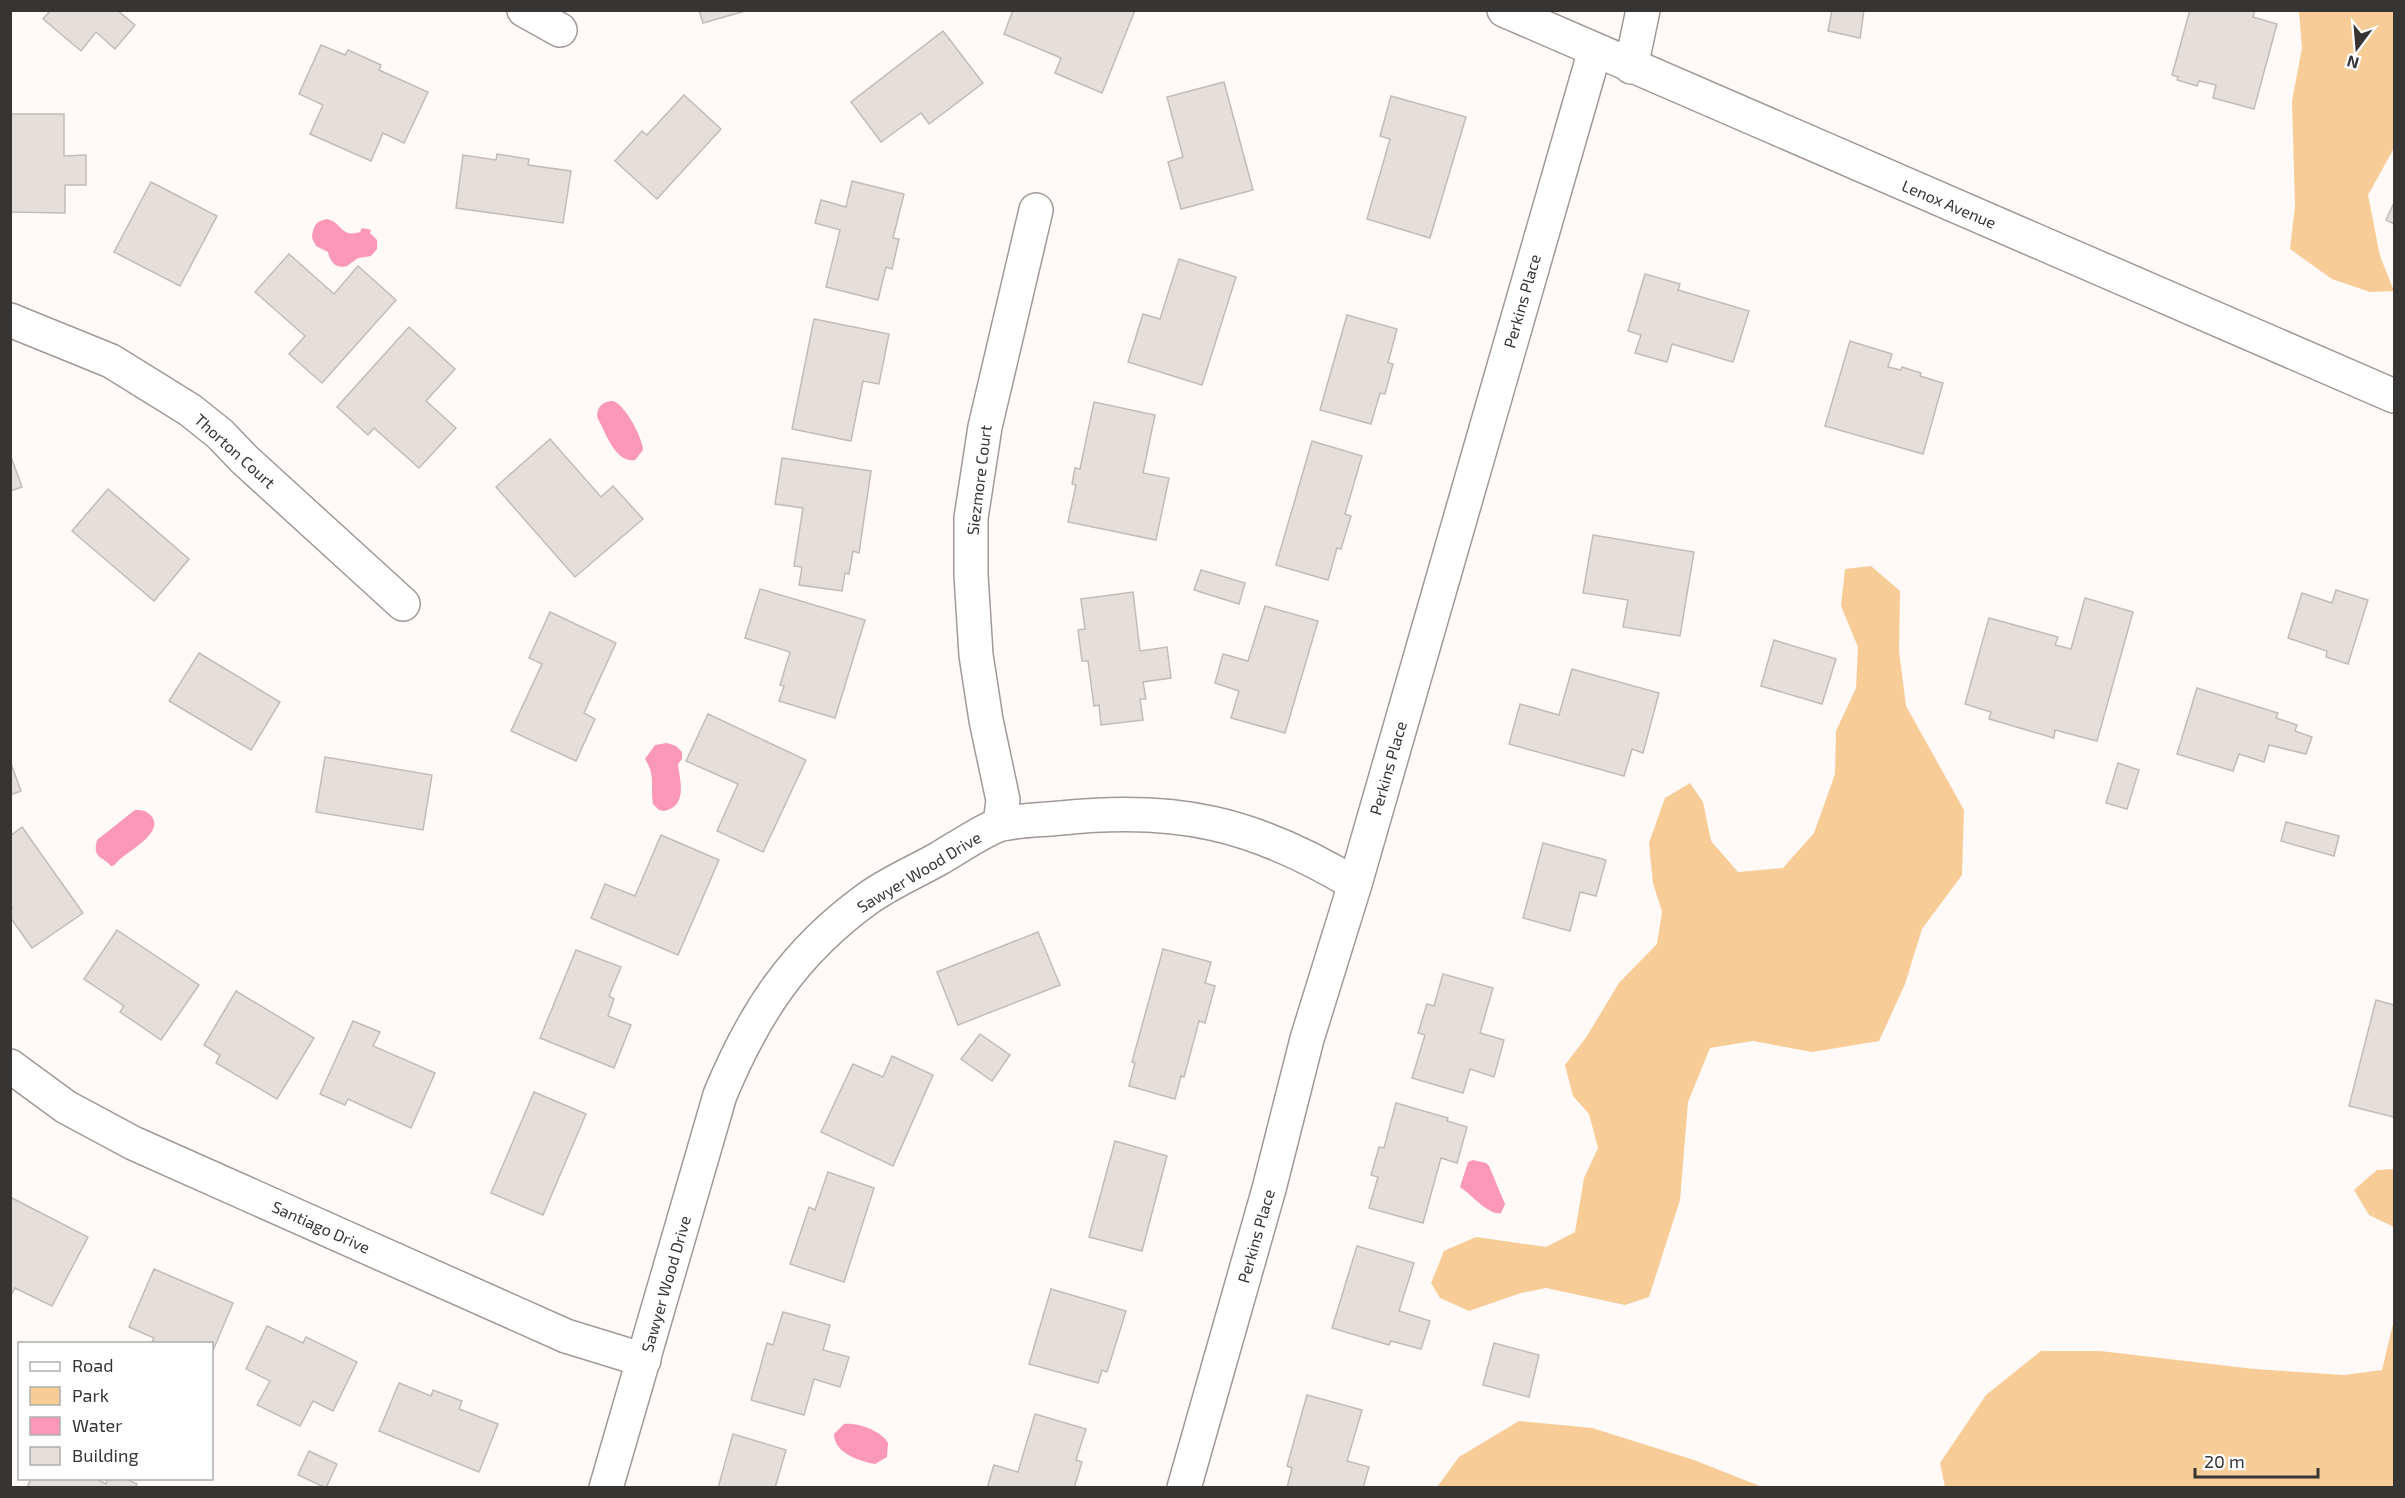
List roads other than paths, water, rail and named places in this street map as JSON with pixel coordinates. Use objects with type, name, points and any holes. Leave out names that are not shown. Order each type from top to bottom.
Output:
[{"type":"street","points":[[524,10],[560,30]]},
{"type":"street","name":"Lenox Avenue","points":[[1504,10],[2394,396]]},
{"type":"street","points":[[1631,67],[1643,10]]},
{"type":"street","name":"Perkins Place","points":[[1184,1488],[1269,1189],[1307,1039],[1355,884],[1595,50]]},
{"type":"street","name":"Siezmore Court","points":[[1000,824],[1003,800],[975,655],[971,518],[985,427],[1036,210]]},
{"type":"street","name":"Thorton Court","points":[[10,320],[111,361],[190,410],[220,434],[245,460],[403,604]]},
{"type":"street","name":"Sawyer Wood Drive","points":[[606,1488],[720,1095],[738,1050],[778,984],[820,938],[868,898],[1000,824],[1085,816],[1150,814],[1193,818],[1277,842],[1311,858],[1355,884]]},
{"type":"street","name":"Santiago Drive","points":[[10,1066],[66,1107],[133,1143],[566,1336],[644,1360]]},
{"type":"water","points":[[327,219],[349,233],[360,232],[362,228],[371,230],[370,233],[377,240],[377,249],[371,256],[358,258],[347,266],[337,266],[330,259],[328,252],[316,246],[312,238],[315,225]]},
{"type":"water","points":[[613,401],[623,408],[640,438],[643,450],[635,460],[628,460],[617,452],[598,419],[597,415],[601,406]]},
{"type":"water","points":[[667,743],[676,746],[682,752],[682,759],[678,764],[681,792],[677,804],[664,811],[659,810],[653,804],[652,776],[645,759],[655,745]]},
{"type":"water","points":[[135,810],[148,813],[154,820],[154,827],[143,842],[111,866],[97,854],[97,840]]},
{"type":"water","points":[[1473,1160],[1489,1166],[1505,1204],[1501,1213],[1486,1208],[1460,1187],[1468,1162]]},
{"type":"water","points":[[844,1424],[862,1426],[875,1431],[888,1443],[887,1457],[875,1464],[862,1461],[843,1451],[835,1441],[834,1434]]}]
